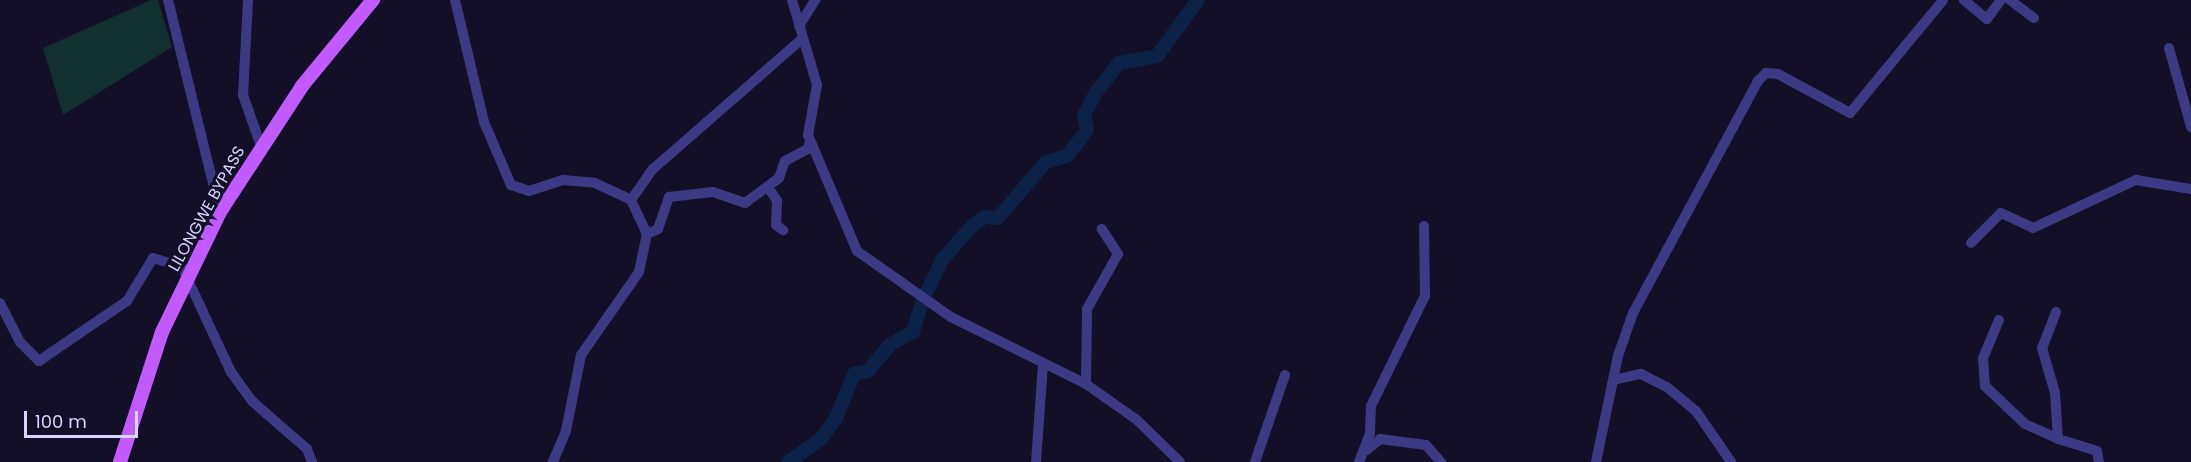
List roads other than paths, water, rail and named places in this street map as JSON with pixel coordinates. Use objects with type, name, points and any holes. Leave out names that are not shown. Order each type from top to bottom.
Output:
[{"type":"main road","name":"LILONGWE BYPASS","points":[[120,462],[162,332],[220,212],[261,146],[373,0]]},
{"type":"street","points":[[168,0],[220,212]]},
{"type":"street","points":[[248,0],[243,95],[261,146]]},
{"type":"street","points":[[455,0],[484,122],[511,184],[529,191],[563,180],[590,182],[631,200],[647,234],[639,272],[581,355],[566,431],[553,462]]},
{"type":"street","points":[[647,234],[658,229],[669,197],[713,192],[745,203],[768,187],[785,161],[808,149],[817,85],[792,0]]},
{"type":"street","points":[[799,26],[815,0]]},
{"type":"street","points":[[1596,462],[1614,380],[1647,284],[1762,76],[1778,74],[1850,113],[1943,0]]},
{"type":"street","points":[[1964,0],[1987,19],[2001,0]]},
{"type":"street","points":[[2010,0],[2034,18]]},
{"type":"street","points":[[631,200],[653,169],[802,39]]},
{"type":"street","points":[[2169,48],[2191,128]]},
{"type":"street","points":[[810,141],[857,251],[951,316],[1043,365],[1086,384],[1137,420],[1180,462]]},
{"type":"street","points":[[1971,243],[2001,213],[2033,228],[2136,180],[2191,189]]},
{"type":"street","points":[[768,187],[777,201],[776,225],[783,230]]},
{"type":"street","points":[[1360,461],[1371,406],[1425,297],[1424,226]]},
{"type":"street","points":[[1086,384],[1088,309],[1118,254],[1102,229]]},
{"type":"street","points":[[0,303],[20,342],[39,361],[127,301],[153,258],[182,267],[238,381],[307,449],[312,462]]},
{"type":"street","points":[[2056,312],[2042,348],[2055,393],[2058,439]]},
{"type":"street","points":[[1999,320],[1983,358],[1985,386],[2025,424],[2058,439],[2097,451],[2099,462]]},
{"type":"street","points":[[1036,462],[1043,365]]},
{"type":"street","points":[[1614,380],[1641,374],[1666,387],[1696,411],[1731,462]]},
{"type":"street","points":[[1255,462],[1285,375]]},
{"type":"street","points":[[1360,461],[1371,443],[1380,439],[1426,445],[1441,462]]},
{"type":"waterway","points":[[925,295],[942,260],[972,226],[984,217],[998,218],[1046,162],[1067,156],[1087,130],[1084,115],[1097,91],[1119,63],[1157,56],[1198,0]]},
{"type":"waterway","points":[[788,462],[821,439],[836,418],[854,374],[868,371],[891,344],[913,332],[923,300]]}]
